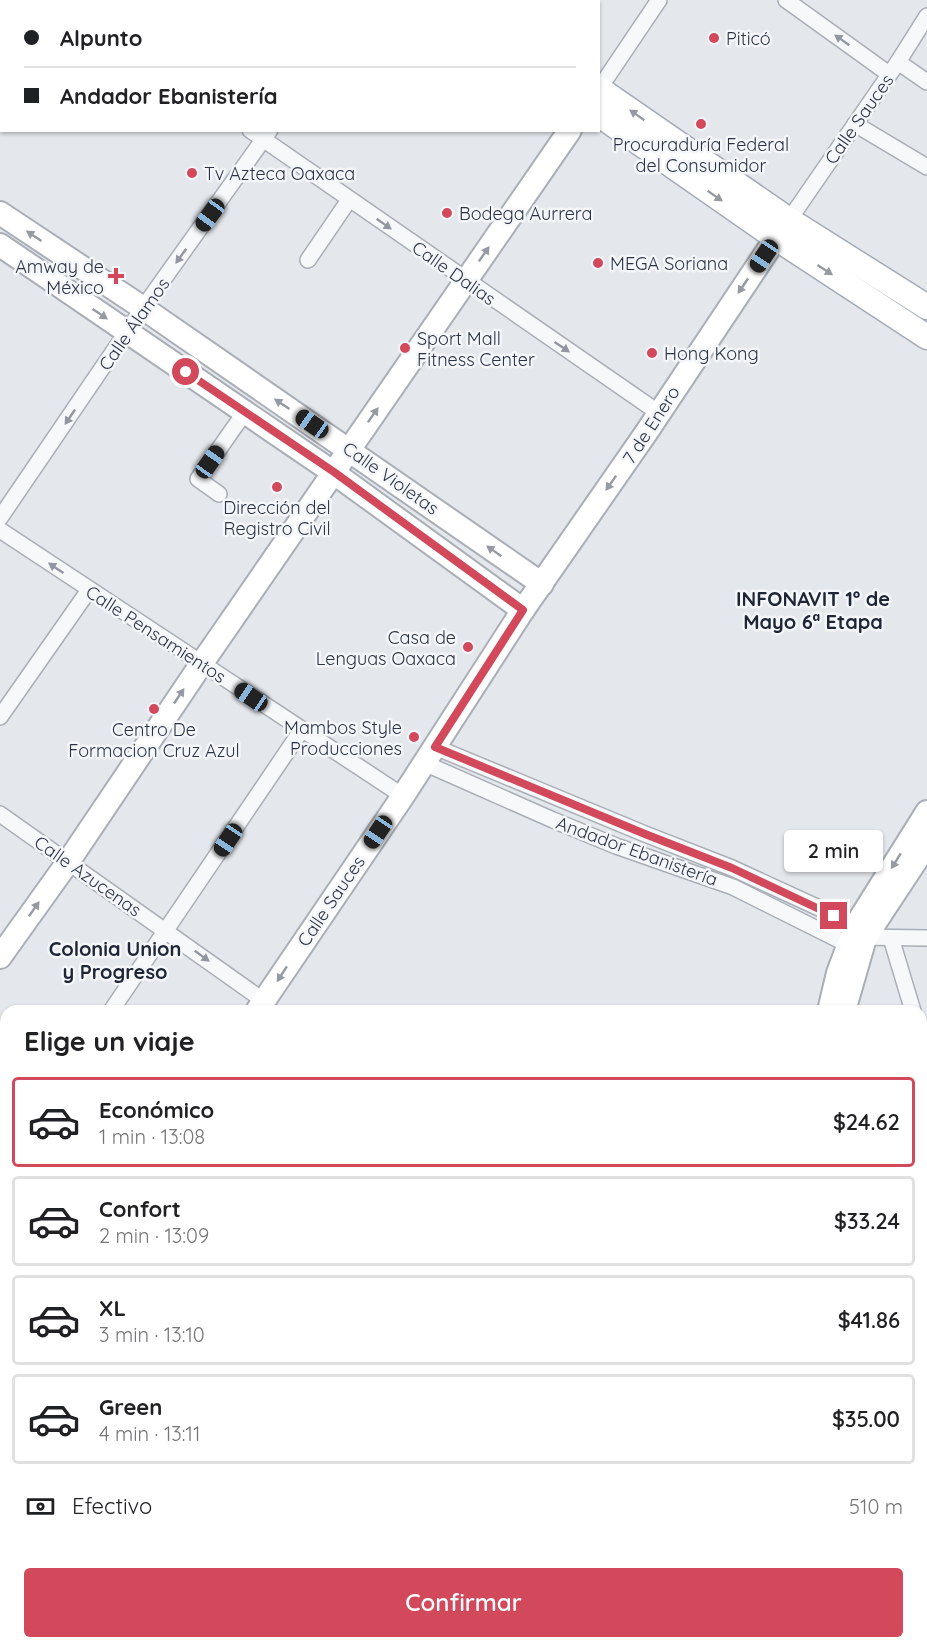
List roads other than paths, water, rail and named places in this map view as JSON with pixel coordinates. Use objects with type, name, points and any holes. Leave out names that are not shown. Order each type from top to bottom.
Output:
[{"type":"main road","points":[[600,90],[927,337]]},
{"type":"main road","points":[[600,115],[782,229],[927,307]]},
{"type":"street","points":[[600,88],[659,0]]},
{"type":"street","points":[[786,0],[894,68],[927,82]]},
{"type":"street","name":"Calle Sauces","points":[[782,229],[894,68],[927,16]]},
{"type":"street","points":[[855,123],[927,167]]},
{"type":"street","points":[[0,957],[68,862],[202,663],[569,132]]},
{"type":"street","name":"Calle Dalias","points":[[267,135],[349,200],[659,413]]},
{"type":"street","name":"Calle Álamos","points":[[0,518],[143,308],[267,135]]},
{"type":"street","points":[[308,260],[349,200]]},
{"type":"street","name":"Calle Violetas","points":[[0,213],[143,308],[542,584]]},
{"type":"street","name":"7 de Enero","points":[[523,610],[782,229]]},
{"type":"street","name":"Calle Violetas","points":[[2,252],[128,333],[334,472],[523,610]]},
{"type":"street","points":[[219,494],[198,479],[245,412]]},
{"type":"street","name":"Calle Pensamientos","points":[[0,530],[301,731],[403,796]]},
{"type":"street","points":[[0,717],[88,590]]},
{"type":"street","name":"Calle Sauces","points":[[261,1005],[403,796],[523,610]]},
{"type":"street","points":[[115,1005],[301,731]]},
{"type":"street","name":"Andador Ebanistería","points":[[430,755],[732,868],[855,936]]},
{"type":"street","name":"Andador Ebanistería","points":[[430,755],[553,820],[734,887],[855,936],[927,938]]},
{"type":"street","points":[[831,1005],[855,936],[927,812]]},
{"type":"street","name":"Calle Azucenas","points":[[0,814],[167,931],[259,1005]]},
{"type":"street","points":[[845,1005],[855,936],[927,844]]},
{"type":"street","points":[[891,938],[911,1005]]},
{"type":"place","name":"Piticó","points":[[714,38]]},
{"type":"place","name":"Procuraduría Federal del Consumidor","points":[[701,124]]},
{"type":"place","name":"Tv Azteca Oaxaca","points":[[192,173]]},
{"type":"place","name":"Bodega Aurrera","points":[[447,213]]},
{"type":"place","name":"MEGA Soriana","points":[[598,263]]},
{"type":"place","name":"Amway de México","points":[[116,276]]},
{"type":"place","name":"Sport Mall Fitness Center","points":[[405,348]]},
{"type":"place","name":"Hong Kong","points":[[652,353]]},
{"type":"place","name":"Dirección del Registro Civil","points":[[277,487]]},
{"type":"place","name":"Casa de Lenguas Oaxaca","points":[[468,647]]},
{"type":"place","name":"Centro De Formacion Cruz Azul","points":[[154,709]]},
{"type":"place","name":"Mambos Style Producciones","points":[[414,737]]},
{"type":"district","name":"INFONAVIT 1º de Mayo 6ª Etapa","points":[[813,610]]},
{"type":"district","name":"Colonia Union y Progreso","points":[[115,960]]}]
